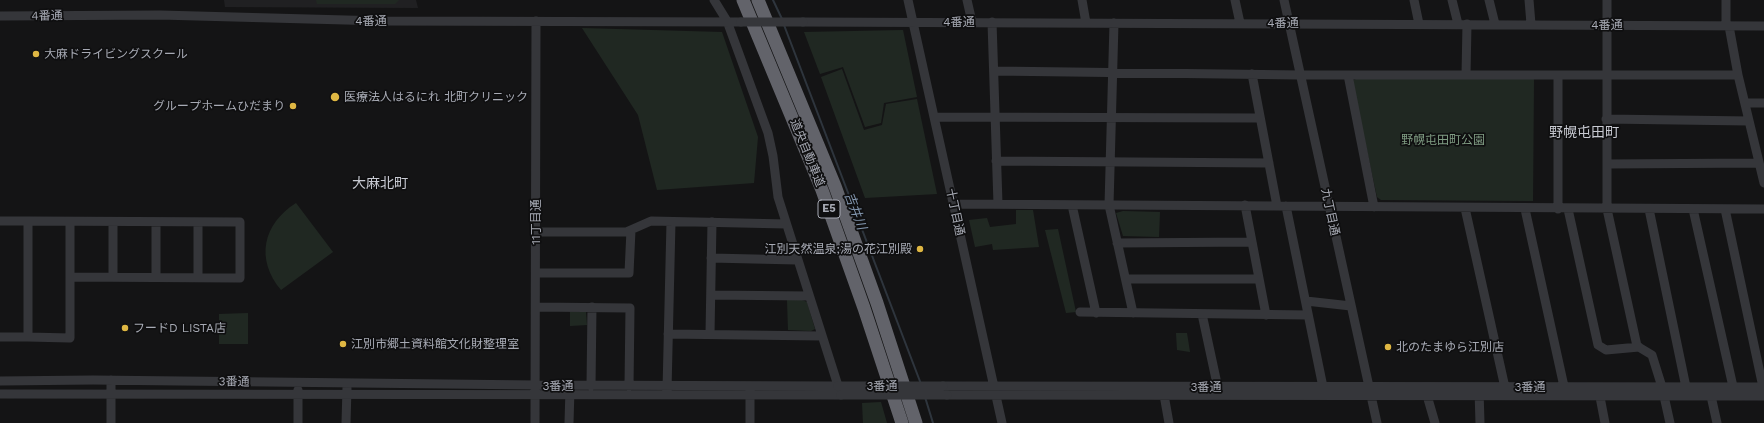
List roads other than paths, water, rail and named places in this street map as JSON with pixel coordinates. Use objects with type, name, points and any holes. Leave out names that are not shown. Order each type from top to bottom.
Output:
[{"type":"highway","name":"道央自動車道","points":[[743,0],[822,190],[864,308],[902,423]]},
{"type":"highway","name":"道央自動車道","points":[[758,0],[835,186],[877,303],[916,423]]},
{"type":"street","points":[[714,0],[727,21],[768,133],[774,156],[778,197],[808,296],[841,395]]},
{"type":"street","name":"十丁目通","points":[[908,0],[1002,423]]},
{"type":"street","points":[[968,0],[972,22]]},
{"type":"street","points":[[1082,0],[1086,23]]},
{"type":"street","points":[[1235,0],[1240,23]]},
{"type":"street","name":"九丁目通","points":[[1284,0],[1377,423]]},
{"type":"street","points":[[1414,0],[1419,24]]},
{"type":"street","points":[[1452,0],[1462,24],[1466,75]]},
{"type":"street","points":[[1489,0],[1495,24]]},
{"type":"street","points":[[1529,0],[1531,24]]},
{"type":"street","points":[[1607,0],[1607,209],[1639,347]]},
{"type":"street","points":[[1726,0],[1728,26],[1738,75],[1746,103],[1764,183]]},
{"type":"street","name":"4番通","points":[[0,16],[160,15],[321,21],[727,21],[1764,26]]},
{"type":"street","name":"11丁目通","points":[[535,423],[536,21]]},
{"type":"street","points":[[992,22],[998,204]]},
{"type":"street","points":[[1114,23],[1109,205],[1133,313]]},
{"type":"street","points":[[994,71],[1300,75],[1738,75]]},
{"type":"street","points":[[1252,74],[1269,163],[1306,301],[1324,391]]},
{"type":"street","points":[[1348,75],[1374,207]]},
{"type":"street","points":[[1558,75],[1558,209]]},
{"type":"street","points":[[1746,103],[1764,103]]},
{"type":"street","points":[[934,117],[1260,118]]},
{"type":"street","points":[[1606,119],[1749,121]]},
{"type":"street","points":[[996,161],[1269,163]]},
{"type":"street","points":[[1607,164],[1759,163]]},
{"type":"street","points":[[953,204],[1329,206],[1525,209],[1764,209]]},
{"type":"street","points":[[1072,204],[1096,313]]},
{"type":"street","points":[[1245,206],[1266,315]]},
{"type":"street","points":[[1465,208],[1507,396]]},
{"type":"street","points":[[1525,209],[1567,397]]},
{"type":"street","points":[[1568,209],[1598,345],[1606,350],[1639,347],[1652,355],[1662,387],[1670,423]]},
{"type":"street","points":[[1649,209],[1688,397]]},
{"type":"street","points":[[1693,209],[1735,396]]},
{"type":"street","points":[[1725,209],[1764,390]]},
{"type":"street","points":[[0,221],[240,222],[240,278],[70,277]]},
{"type":"street","points":[[28,221],[28,337]]},
{"type":"street","points":[[0,337],[70,338],[70,222]]},
{"type":"street","points":[[113,222],[114,277]]},
{"type":"street","points":[[156,222],[156,277]]},
{"type":"street","points":[[198,222],[198,277]]},
{"type":"street","points":[[536,232],[626,232],[651,222],[786,224]]},
{"type":"street","points":[[667,390],[671,222]]},
{"type":"street","points":[[710,334],[712,222]]},
{"type":"street","points":[[536,272],[629,272],[631,230]]},
{"type":"street","points":[[1117,243],[1252,242]]},
{"type":"street","points":[[712,258],[797,260]]},
{"type":"street","points":[[1126,279],[1259,279]]},
{"type":"street","points":[[711,295],[808,296]]},
{"type":"street","points":[[1306,301],[1351,306]]},
{"type":"street","points":[[536,307],[630,308],[629,386]]},
{"type":"street","points":[[591,386],[592,308]]},
{"type":"street","points":[[1080,312],[1308,315]]},
{"type":"street","points":[[1202,314],[1218,391]]},
{"type":"street","points":[[668,334],[822,336]]},
{"type":"street","points":[[111,380],[111,423]]},
{"type":"street","name":"3番通","points":[[0,381],[111,380],[298,382],[535,390]]},
{"type":"street","points":[[298,382],[298,423]]},
{"type":"street","points":[[346,423],[347,383]]},
{"type":"street","name":"3番通","points":[[570,390],[591,386],[629,386],[667,390]]},
{"type":"street","name":"3番通","points":[[0,394],[347,394],[535,390],[750,390],[838,386],[943,386],[995,391],[1164,395],[1218,391]]},
{"type":"street","name":"3番通","points":[[1480,392],[1505,387],[1732,386],[1764,390]]},
{"type":"street","points":[[569,423],[570,390]]},
{"type":"street","points":[[750,390],[750,423]]},
{"type":"street","name":"3番通","points":[[750,390],[841,395],[947,395],[995,391],[1369,391],[1480,392],[1507,396],[1688,397],[1735,396],[1764,390]]},
{"type":"street","points":[[1426,392],[1435,423]]},
{"type":"street","points":[[1480,392],[1480,423]]},
{"type":"street","points":[[1164,395],[1169,423]]},
{"type":"street","points":[[1711,396],[1717,423]]},
{"type":"street","points":[[1600,397],[1605,423]]},
{"type":"waterway","name":"吉井川","points":[[773,0],[782,19]]},
{"type":"waterway","name":"吉井川","points":[[784,25],[921,384]]},
{"type":"waterway","name":"吉井川","points":[[925,397],[933,423]]},
{"type":"place","name":"大麻ドライビングスクール","points":[[36,54]]},
{"type":"place","name":"医療法人はるにれ 北町クリニック","points":[[335,97]]},
{"type":"place","name":"グループホームひだまり","points":[[293,106]]},
{"type":"place","name":"江別天然温泉;湯の花江別殿","points":[[920,249]]},
{"type":"place","name":"フードD LISTA店","points":[[125,328]]},
{"type":"place","name":"江別市郷土資料館文化財整理室","points":[[343,344]]},
{"type":"place","name":"北のたまゆら江別店","points":[[1388,347]]},
{"type":"district","name":"野幌屯田町","points":[[1584,133]]},
{"type":"district","name":"大麻北町","points":[[380,184]]},
{"type":"park label","name":"野幌屯田町公園","points":[[1443,140]]}]
